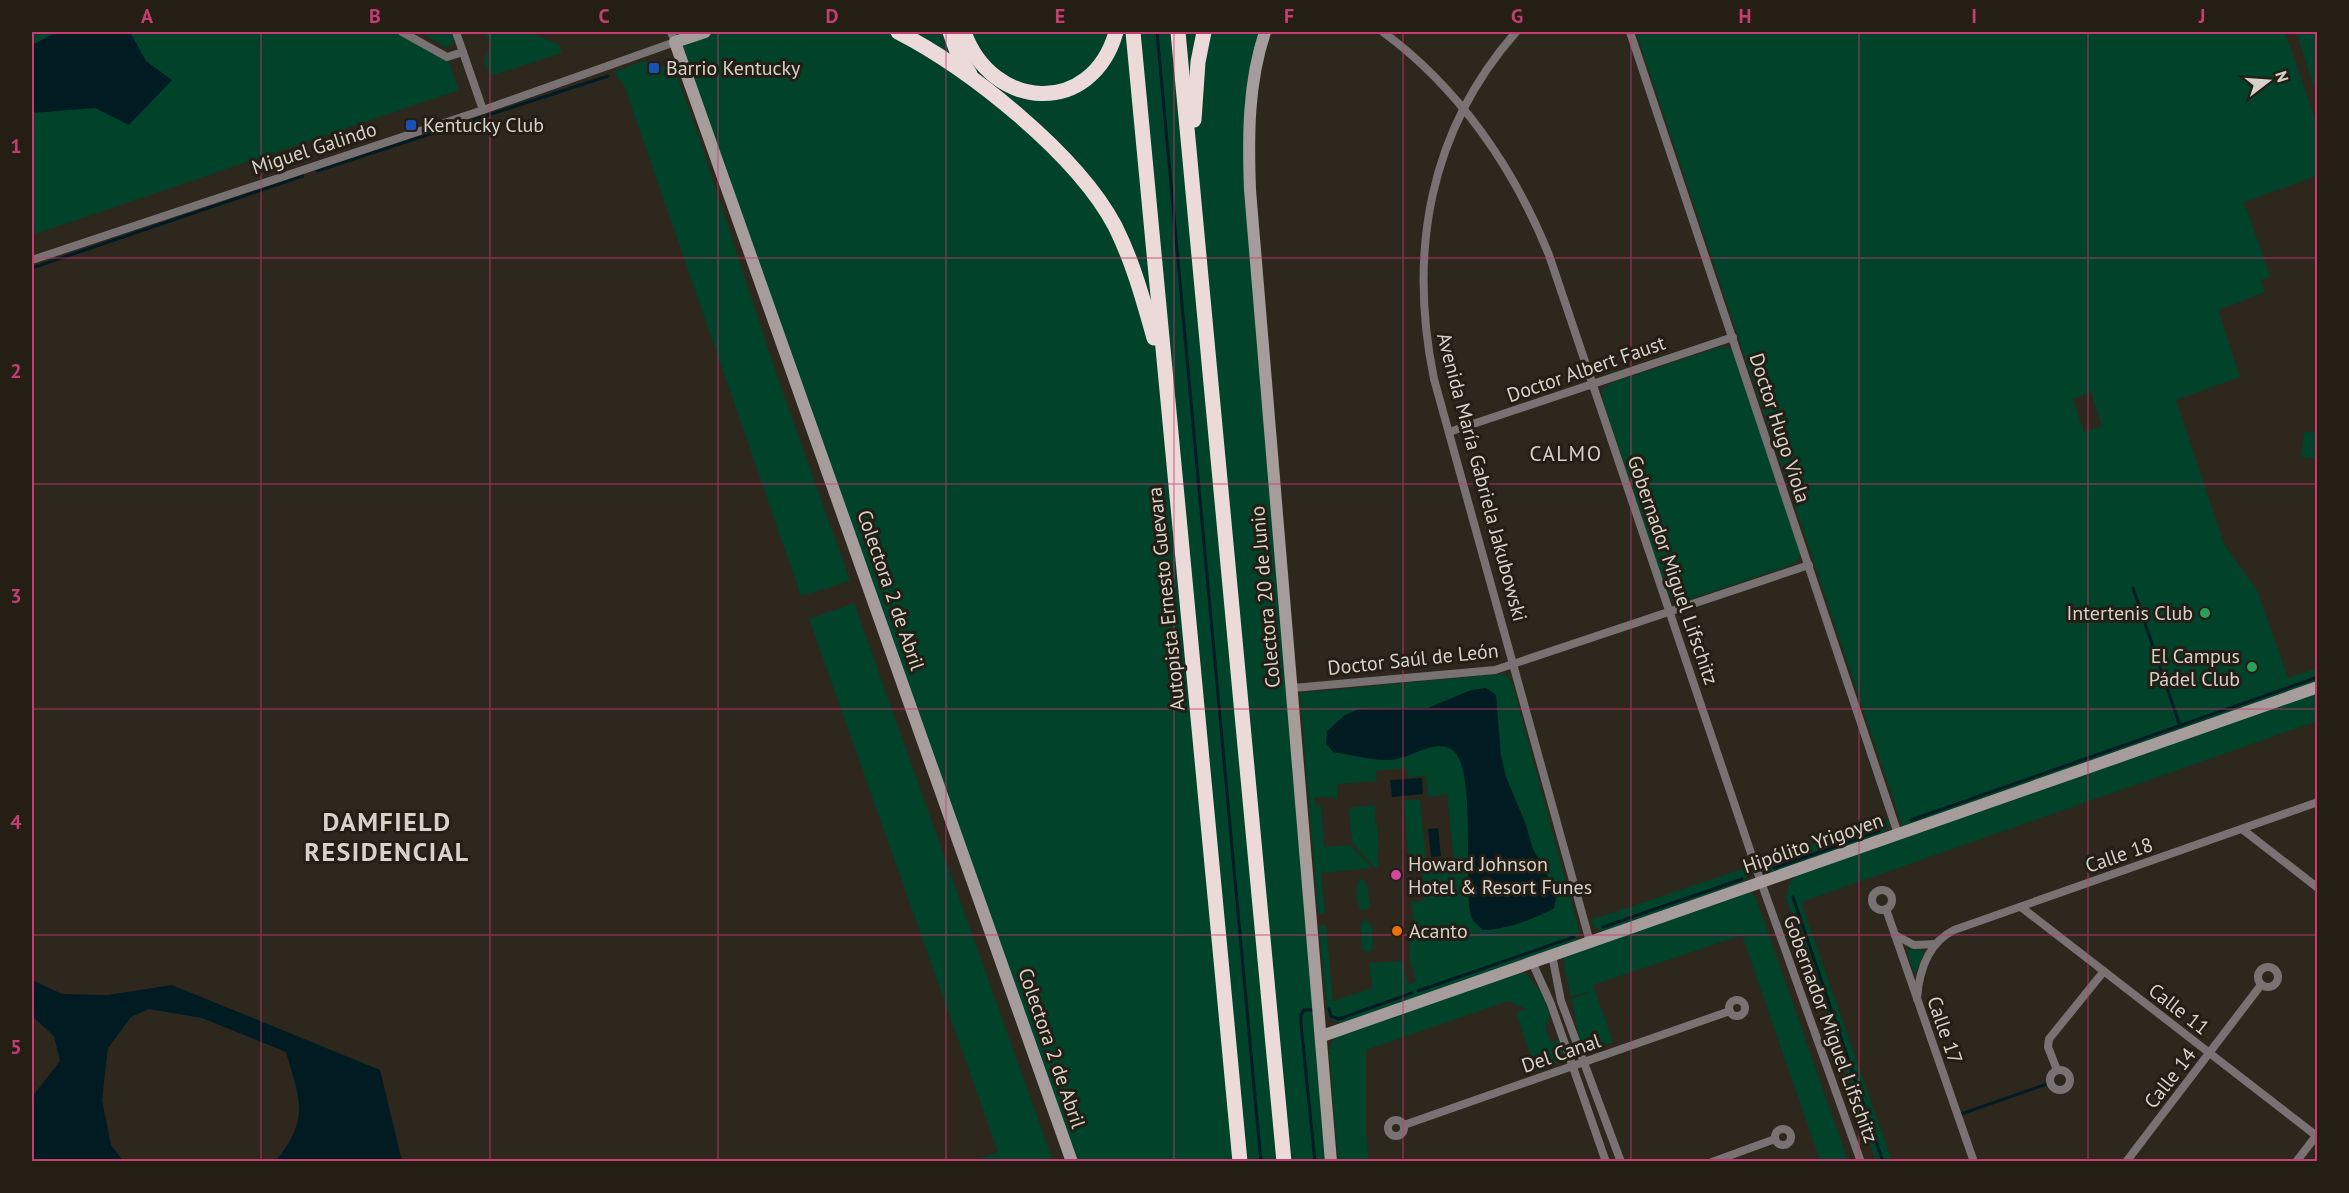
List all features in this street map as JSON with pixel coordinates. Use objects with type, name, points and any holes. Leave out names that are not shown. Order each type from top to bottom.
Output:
[{"type":"highway","points":[[898,32],[932,49],[978,83],[1029,126],[1070,165],[1113,223],[1136,273],[1163,367]]},
{"type":"highway","points":[[950,32],[963,63],[978,83]]},
{"type":"highway","points":[[964,32],[972,51],[992,75],[1025,92],[1048,94],[1070,88],[1089,77],[1101,64],[1116,32]]},
{"type":"highway","name":"Autopista Ernesto Guevara","points":[[1133,32],[1240,1161]]},
{"type":"highway","points":[[1178,32],[1284,1161]]},
{"type":"highway","points":[[1192,189],[1195,101],[1198,62],[1204,32]]},
{"type":"main road","points":[[673,37],[705,32]]},
{"type":"main road","name":"Colectora 20 de Junio","points":[[1265,32],[1255,67],[1250,105],[1248,143],[1250,190],[1331,1161]]},
{"type":"main road","name":"Colectora 2 de Abril","points":[[673,37],[1072,1161]]},
{"type":"main road","name":"Hipólito Yrigoyen","points":[[1322,1036],[2318,687]]},
{"type":"street","points":[[402,32],[447,57],[463,52]]},
{"type":"street","points":[[456,32],[483,110]]},
{"type":"street","name":"Gobernador Miguel Lifschitz","points":[[1383,32],[1424,67],[1458,102],[1485,136],[1504,164],[1538,227],[1550,255],[1761,882],[1861,1161]]},
{"type":"street","name":"Avenida María Gabriela Jakubowski","points":[[1516,32],[1477,84],[1438,173],[1428,213],[1422,267],[1423,307],[1428,347],[1449,432],[1590,942]]},
{"type":"street","name":"Doctor Hugo Viola","points":[[1630,32],[1898,834]]},
{"type":"street","name":"Miguel Galindo","points":[[32,260],[483,110],[673,37]]},
{"type":"street","name":"Doctor Albert Faust","points":[[1449,432],[1733,337]]},
{"type":"street","name":"Doctor Saúl de León","points":[[1293,688],[1495,670],[1809,565]]},
{"type":"street","name":"Calle 18","points":[[1917,999],[1921,970],[1935,944],[1954,930],[2318,802]]},
{"type":"street","points":[[2242,829],[2318,888]]},
{"type":"street","name":"Calle 11","points":[[2021,907],[2317,1136]]},
{"type":"street","name":"Calle 17","points":[[1886,909],[1974,1161]]},
{"type":"street","points":[[1895,934],[1914,945],[1935,944]]},
{"type":"street","points":[[1552,955],[1562,1000],[1621,1161]]},
{"type":"street","points":[[1532,962],[1574,1066],[1606,1161]]},
{"type":"street","points":[[2057,1070],[2048,1047],[2049,1040],[2104,971]]},
{"type":"street","name":"Calle 14","points":[[2126,1161],[2261,986]]},
{"type":"street","name":"Del Canal","points":[[1404,1125],[1730,1011]]},
{"type":"street","points":[[2296,1161],[2317,1136]]},
{"type":"street","points":[[1712,1161],[1775,1139]]},
{"type":"green space","points":[[32,32],[402,32],[447,57],[459,90],[32,235]]},
{"type":"green space","points":[[420,32],[466,32],[447,48]]},
{"type":"green space","points":[[484,32],[530,32],[559,45],[562,53],[490,76],[484,61],[490,45]]},
{"type":"green space","points":[[671,32],[1265,32],[1248,143],[1331,1161],[1072,1161]]},
{"type":"green space","points":[[1636,32],[2285,32],[2317,124],[2317,176],[2244,202],[2270,276],[2261,280],[2265,292],[2218,310],[2240,377],[2176,400],[2224,544],[2257,590],[2288,678],[2317,668],[2317,682],[1902,825]],"holes":[[[2091,392],[2102,426],[2084,432],[2073,399]]]},
{"type":"green space","points":[[2296,32],[2317,32],[2317,96]]},
{"type":"green space","points":[[643,61],[650,63],[648,71],[659,74],[661,67],[675,70],[773,364],[850,581],[801,596],[624,85],[614,72]]},
{"type":"green space","points":[[1720,347],[1733,351],[1801,553],[1794,564],[1678,603],[1667,593],[1603,400],[1602,390],[1611,383]]},
{"type":"green space","points":[[2304,432],[2317,433],[2317,459],[2301,457]]},
{"type":"green space","points":[[854,603],[1053,1161],[973,1161],[998,1152],[809,619]]},
{"type":"green space","points":[[1500,674],[1508,676],[1513,685],[1580,934],[1574,942],[1352,1020],[1340,1022],[1333,1020],[1327,1011],[1319,926],[1326,925],[1333,1001],[1372,988],[1370,963],[1403,961],[1408,984],[1416,982],[1410,961],[1409,931],[1415,929],[1411,902],[1424,900],[1422,869],[1409,870],[1404,800],[1420,799],[1427,870],[1455,868],[1447,794],[1428,797],[1426,776],[1408,777],[1406,768],[1376,771],[1377,781],[1337,784],[1338,798],[1314,797],[1315,804],[1321,805],[1324,847],[1350,845],[1372,868],[1321,873],[1325,913],[1318,914],[1300,693]]},
{"type":"green space","points":[[2317,692],[2317,721],[1804,901],[1802,905],[1892,1161],[1876,1161],[1787,901],[1787,889],[1795,877],[1798,874]]},
{"type":"green space","points":[[1375,805],[1379,867],[1374,867],[1352,843],[1349,808]]},
{"type":"green space","points":[[1889,819],[1890,824],[1883,834],[1772,873],[1762,871],[1759,862]]},
{"type":"green space","points":[[1748,867],[1746,878],[1738,884],[1604,931],[1595,928],[1591,920]]},
{"type":"green space","points":[[1360,879],[1363,879],[1367,885],[1370,906],[1366,910],[1360,909],[1358,902],[1357,889]]},
{"type":"green space","points":[[1746,892],[1752,893],[1757,901],[1848,1161],[1820,1161],[1742,935],[1593,985],[1613,1042],[1591,1049],[1583,1049],[1571,999],[1589,993],[1587,986],[1588,992],[1571,997],[1564,957]]},
{"type":"green space","points":[[1366,920],[1372,926],[1373,950],[1367,952],[1362,950],[1360,925]]},
{"type":"green space","points":[[1907,949],[1922,950],[1924,953],[1915,974],[1913,971]]},
{"type":"green space","points":[[1520,971],[1529,977],[1547,1001],[1544,1002],[1550,1014],[1545,1029],[1551,1042],[1555,1043],[1558,1037],[1563,1057],[1558,1063],[1536,1071],[1516,1013],[1526,1009],[1508,1001],[1366,1050],[1366,1134],[1369,1161],[1338,1162],[1329,1051],[1333,1040],[1342,1034]]},
{"type":"water","points":[[57,32],[130,32],[146,61],[172,80],[129,125],[95,108],[32,113],[32,45]]},
{"type":"water","points":[[1486,688],[1496,695],[1501,756],[1506,777],[1525,822],[1533,849],[1557,893],[1554,908],[1547,912],[1529,920],[1491,930],[1483,930],[1471,916],[1467,798],[1464,775],[1458,757],[1449,748],[1437,746],[1393,760],[1376,760],[1333,752],[1326,743],[1327,731],[1345,715],[1359,709],[1428,708],[1471,690]]},
{"type":"water","points":[[1422,778],[1423,794],[1392,797],[1390,780]]},
{"type":"water","points":[[1438,828],[1441,856],[1431,857],[1428,829]]},
{"type":"water","points":[[32,980],[62,994],[108,995],[172,985],[380,1070],[402,1161],[303,1162],[298,1159],[296,1161],[276,1161],[287,1146],[298,1121],[298,1097],[286,1052],[202,1018],[149,1009],[131,1017],[108,1048],[102,1100],[111,1145],[123,1161],[32,1161],[32,1097],[60,1061],[54,1036],[32,1016]]},
{"type":"waterway","points":[[1157,32],[1261,1162]]},
{"type":"waterway","points":[[317,171],[608,76]]},
{"type":"waterway","points":[[32,268],[303,176]]},
{"type":"waterway","points":[[2133,588],[2180,726]]},
{"type":"waterway","points":[[1911,820],[2318,677]]},
{"type":"waterway","points":[[1774,868],[1879,831]]},
{"type":"waterway","points":[[1603,927],[1742,879]]},
{"type":"waterway","points":[[1793,897],[1883,1162]]},
{"type":"waterway","points":[[1418,991],[1574,937]]},
{"type":"waterway","points":[[1329,1009],[1331,1016],[1339,1019],[1412,993]]},
{"type":"waterway","points":[[1313,1010],[1304,1010],[1301,1015],[1301,1024],[1315,1162]]},
{"type":"waterway","points":[[1958,1115],[2047,1084]]},
{"type":"place","name":"Barrio Kentucky","points":[[654,68]]},
{"type":"place","name":"Kentucky Club","points":[[411,125]]},
{"type":"place","name":"Intertenis Club","points":[[2205,613]]},
{"type":"place","name":"El Campus Pádel Club","points":[[2252,667]]},
{"type":"place","name":"Howard Johnson Hotel & Resort Funes","points":[[1396,875]]},
{"type":"place","name":"Acanto","points":[[1397,931]]},
{"type":"district","name":"CALMO","points":[[1566,453]]},
{"type":"district","name":"DAMFIELD RESIDENCIAL","points":[[387,836]]}]
